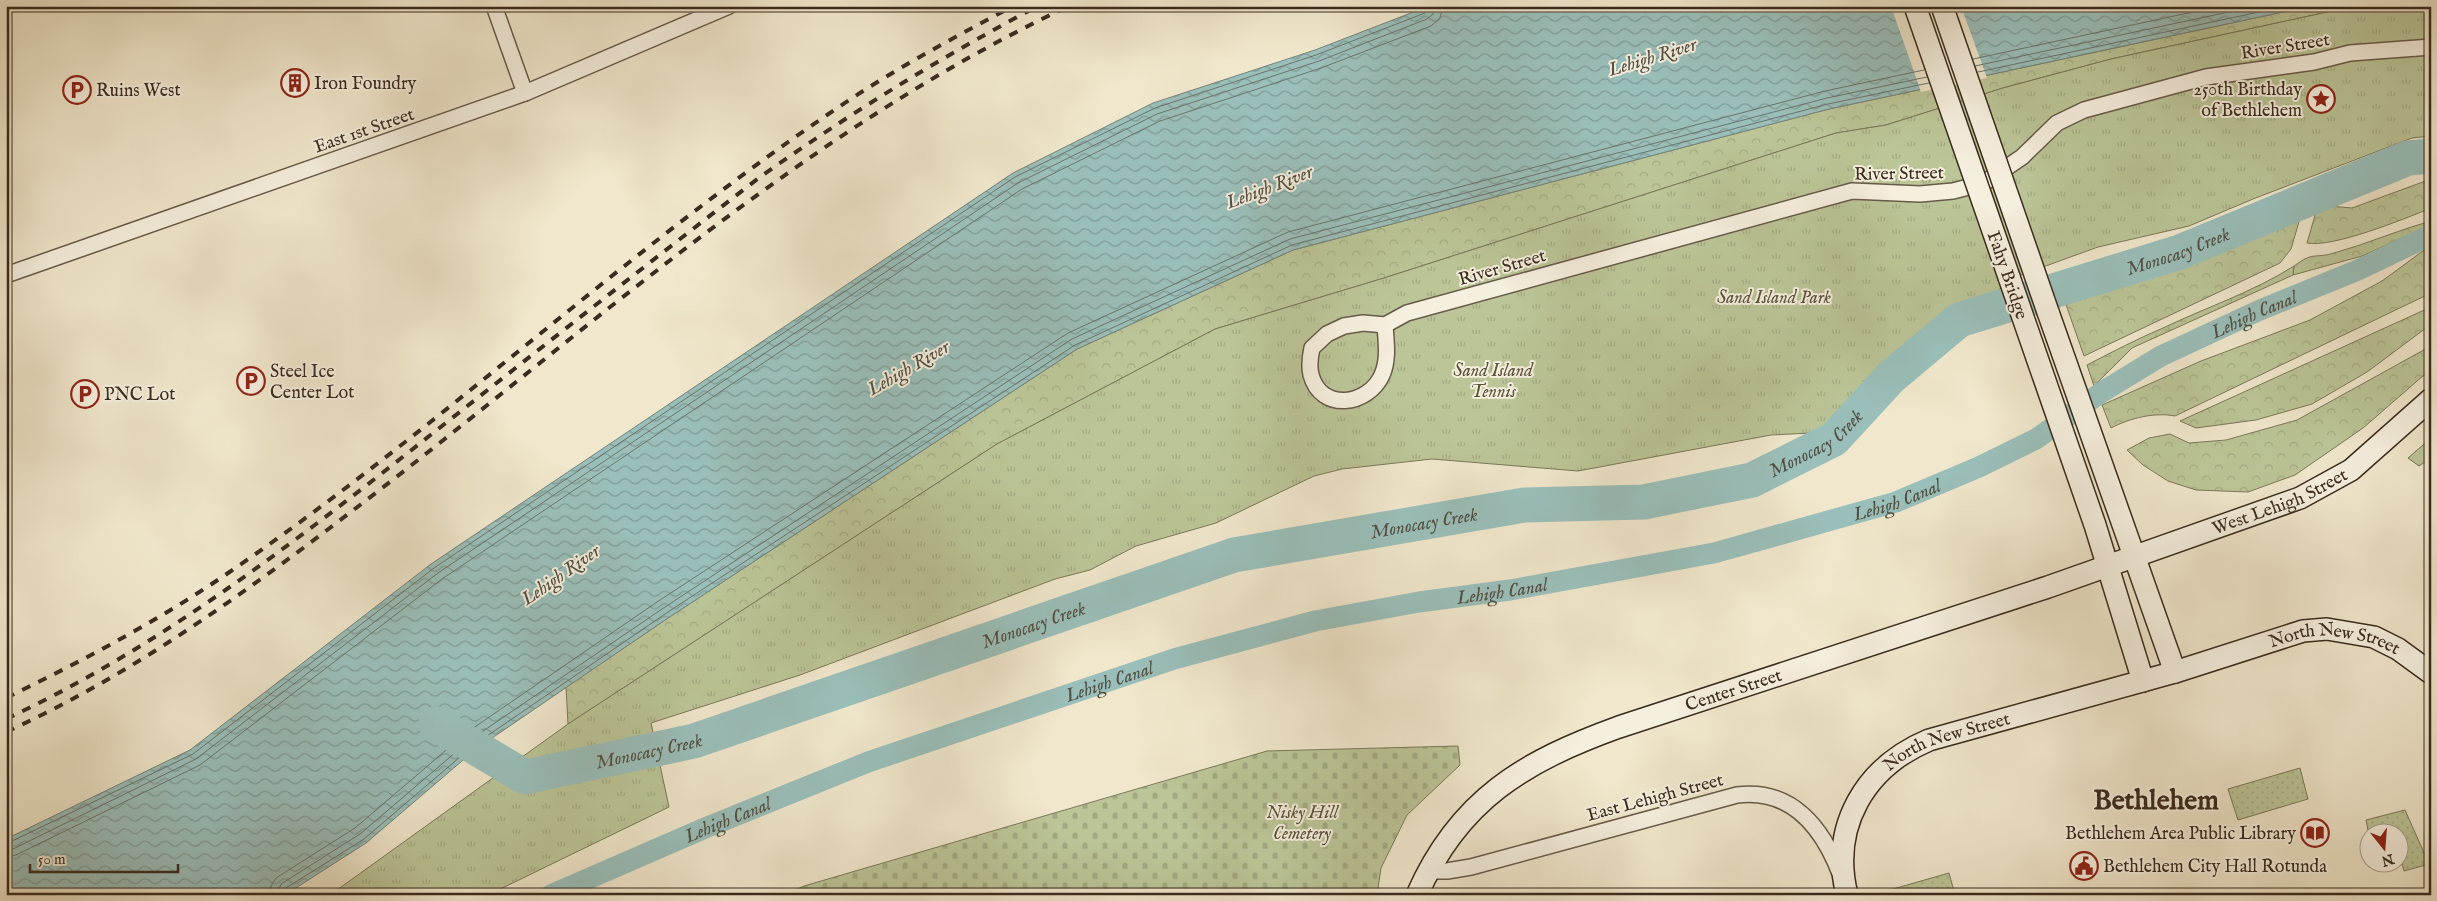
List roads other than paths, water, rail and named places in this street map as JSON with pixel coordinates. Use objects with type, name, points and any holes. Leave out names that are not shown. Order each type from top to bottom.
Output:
[{"type":"main road","name":"Fahy Bridge","points":[[1915,6],[2108,567]]},
{"type":"main road","name":"Fahy Bridge","points":[[1942,6],[2134,558]]},
{"type":"main road","name":"West Lehigh Street","points":[[2108,567],[2300,498],[2351,470],[2431,399]]},
{"type":"main road","points":[[2134,558],[2175,672]]},
{"type":"main road","points":[[2108,567],[2144,681]]},
{"type":"main road","name":"Center Street","points":[[1417,895],[1428,871],[1450,836],[1486,797],[1532,765],[1567,747],[1628,724],[2108,567]]},
{"type":"main road","name":"North New Street","points":[[1847,893],[1844,842],[1857,801],[1870,782],[1908,749],[1929,740],[2175,672],[2303,631],[2328,629],[2374,637],[2398,650],[2431,674]]},
{"type":"street","points":[[494,6],[525,93]]},
{"type":"street","name":"East 1st Street","points":[[6,275],[525,93],[730,6]]},
{"type":"street","name":"River Street","points":[[1385,325],[1407,313],[1852,191],[1920,194],[1953,192],[1984,183],[2022,157],[2057,123],[2084,110],[2206,77],[2314,62],[2350,53],[2431,47]]},
{"type":"street","points":[[1363,323],[1385,325],[1387,354],[1382,375],[1372,388],[1358,398],[1346,402],[1332,400],[1321,394],[1311,375],[1312,348],[1327,334],[1344,326],[1363,323]]},
{"type":"street","name":"East Lehigh Street","points":[[1428,871],[1447,871],[1471,866],[1737,795],[1762,793],[1792,805],[1809,822],[1830,852],[1847,893]]},
{"type":"water","name":"Lehigh River","points":[[1429,6],[2311,6],[1829,109],[1293,250],[1077,349],[668,618],[476,749],[366,843],[285,895],[6,895],[6,839],[190,750],[431,564],[1013,173],[1153,103],[1315,50]]},
{"type":"waterway","name":"Monocacy Creek","points":[[436,724],[525,777],[694,741],[1234,555],[1524,505],[1644,502],[1752,480],[1834,439],[1891,377],[1959,320],[2180,252],[2408,158],[2431,156]]},
{"type":"waterway","name":"Lehigh Canal","points":[[551,895],[705,828],[868,762],[1174,659],[1315,621],[1419,602],[1510,590],[1714,553],[1896,502],[1979,467],[2036,439],[2102,392],[2161,356],[2260,310],[2358,270],[2431,235]]},
{"type":"railway","points":[[6,698],[121,639],[231,571],[307,517],[382,460],[602,284],[750,169],[872,85],[1013,6]]},
{"type":"railway","points":[[6,719],[66,689],[180,621],[343,504],[760,177],[896,87],[966,45],[1038,6]]},
{"type":"railway","points":[[6,732],[100,684],[189,629],[233,599],[360,505],[701,236],[789,172],[879,112],[972,56],[1069,6]]},
{"type":"place","name":"Iron Foundry","points":[[295,83]]},
{"type":"place","name":"Ruins West","points":[[77,90]]},
{"type":"place","name":"250th Birthday of Bethlehem","points":[[2321,99]]},
{"type":"place","name":"Steel Ice Center Lot","points":[[251,381]]},
{"type":"place","name":"PNC Lot","points":[[85,394]]},
{"type":"place","name":"Bethlehem Area Public Library","points":[[2315,833]]},
{"type":"place","name":"Bethlehem City Hall Rotunda","points":[[2084,866]]},
{"type":"district","name":"Bethlehem","points":[[2156,799]]},
{"type":"park label","name":"Sand Island Park","points":[[1774,297]]},
{"type":"park label","name":"Sand Island Tennis","points":[[1493,380]]},
{"type":"park label","name":"Nisky Hill Cemetery","points":[[1302,822]]}]
